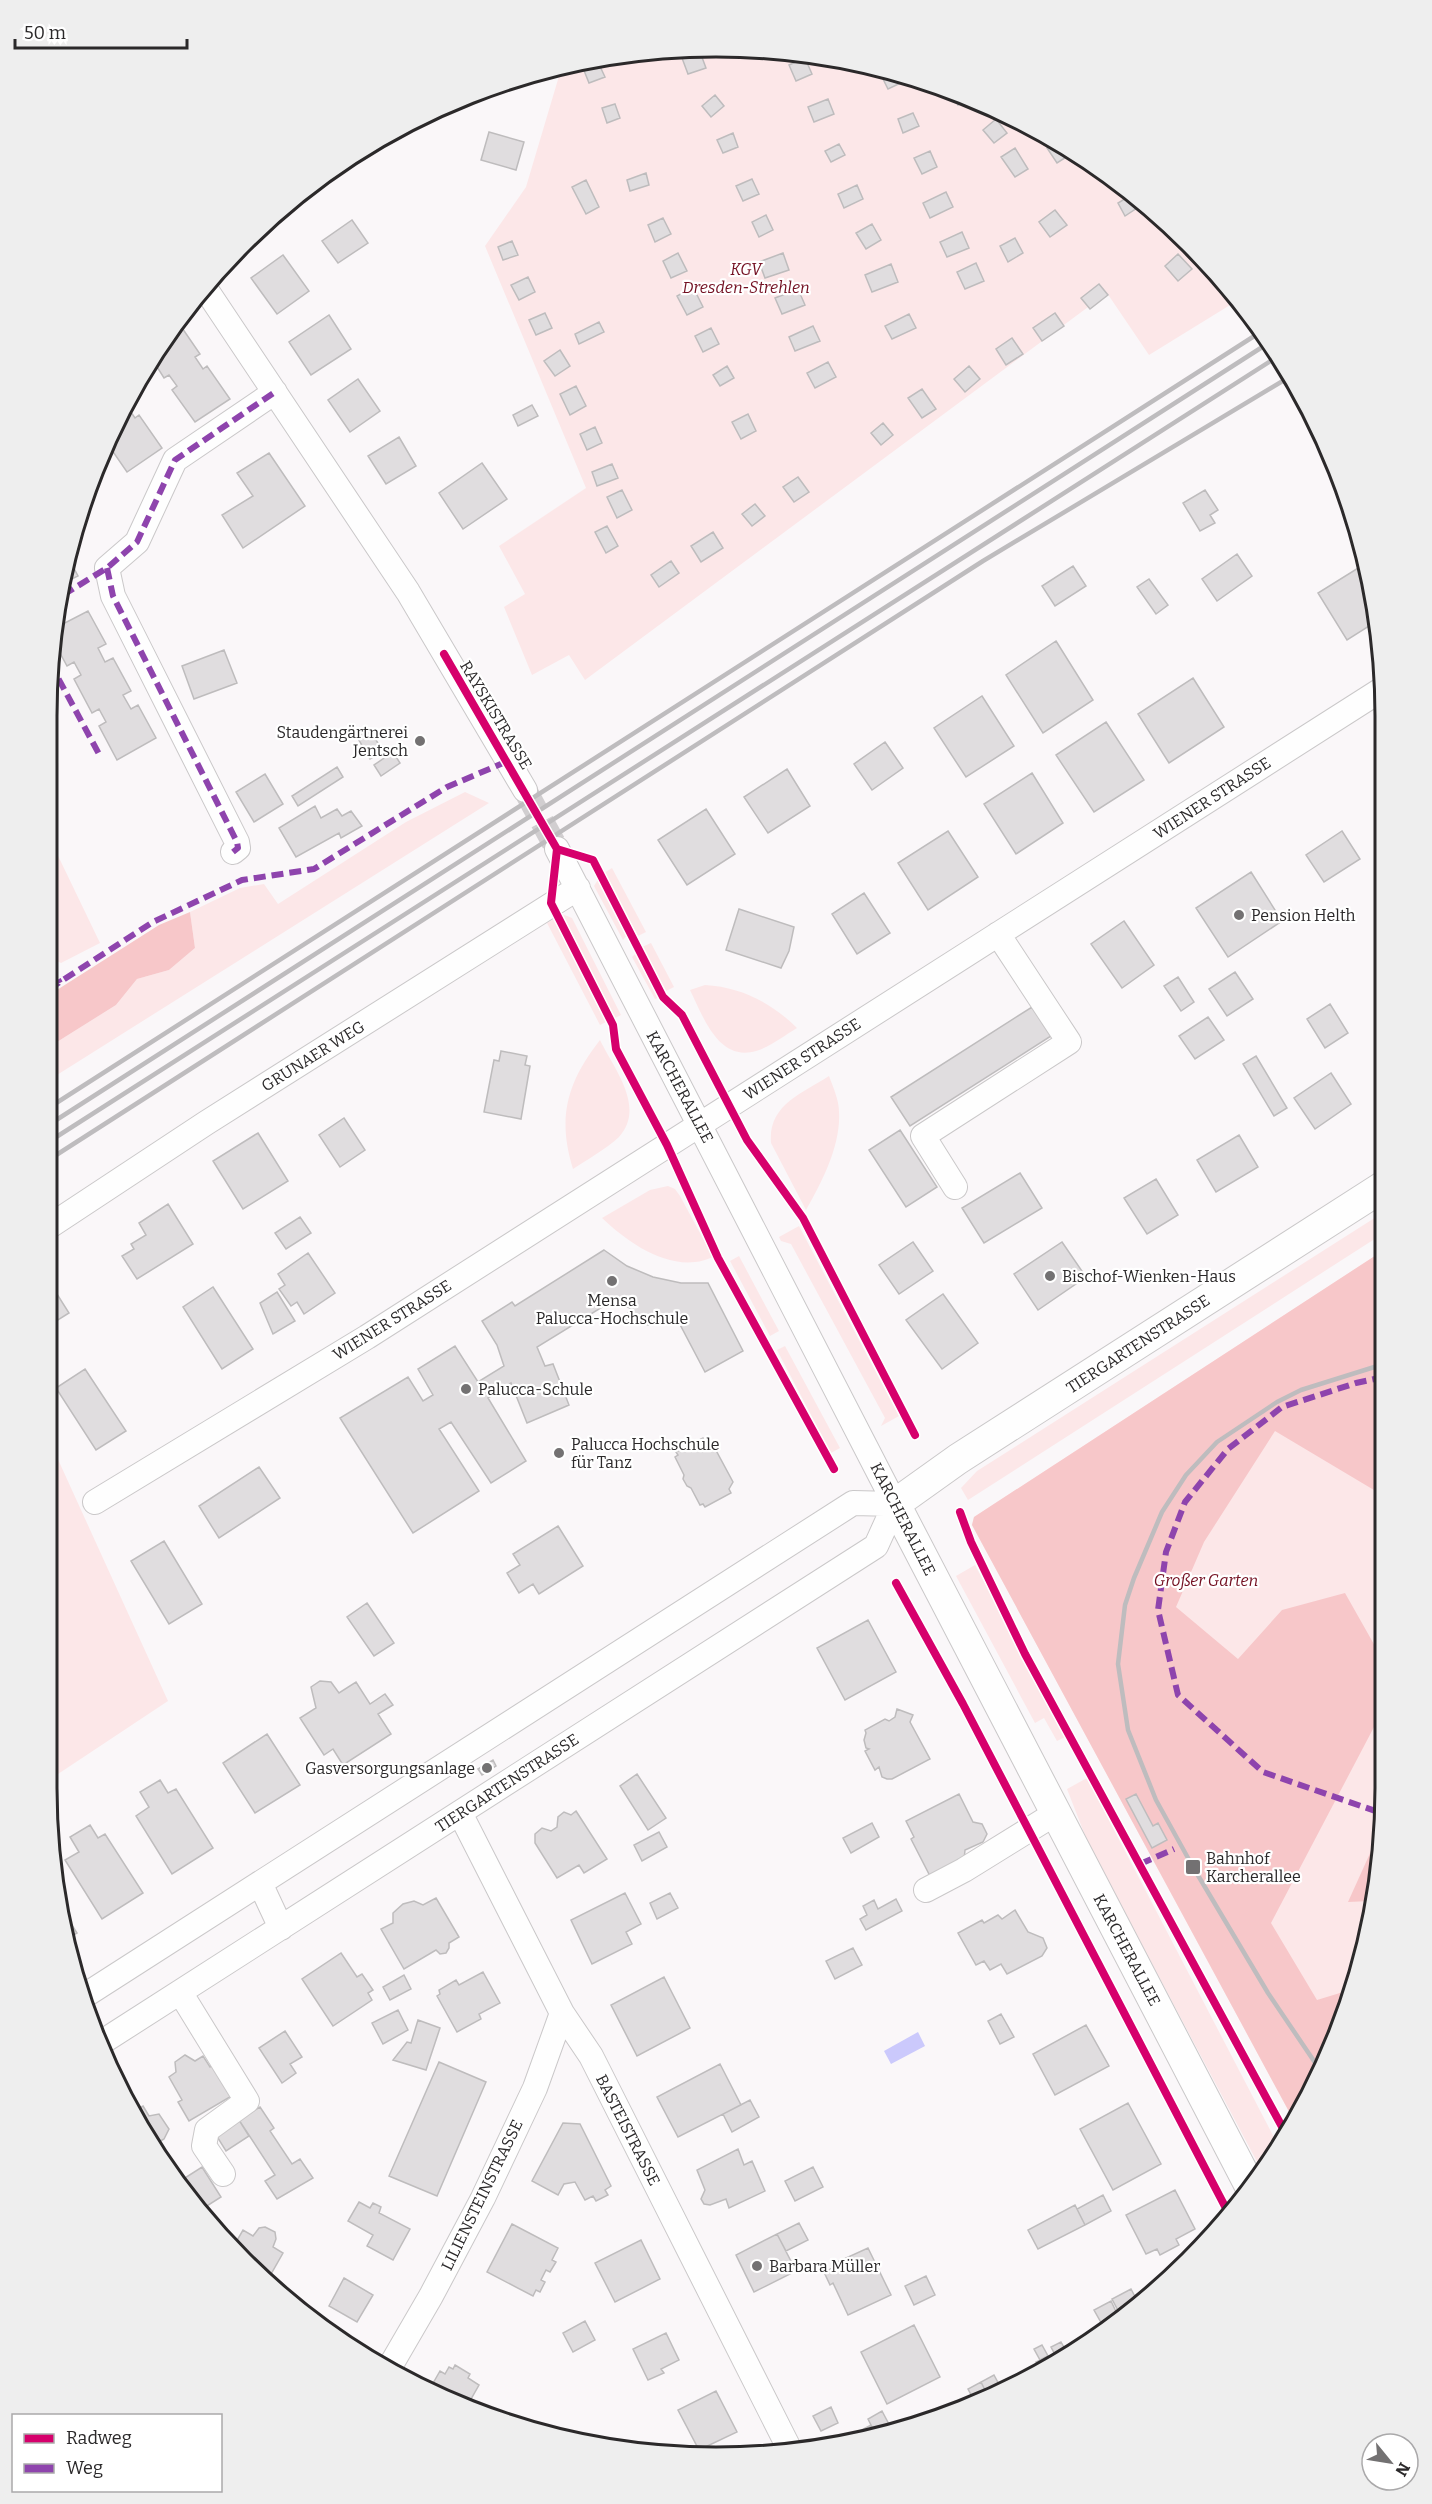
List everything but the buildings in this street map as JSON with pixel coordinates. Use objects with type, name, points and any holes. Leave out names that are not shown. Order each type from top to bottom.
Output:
[{"type":"main road","name":"TIERGARTENSTRASSE","points":[[895,1504],[958,1459],[1375,1192]]},
{"type":"main road","name":"KARCHERALLEE","points":[[895,1504],[1246,2179]]},
{"type":"street","name":"RAYSKISTRASSE","points":[[210,295],[408,591],[525,790]]},
{"type":"street","points":[[233,852],[238,848],[237,842],[113,596],[108,568],[137,542],[175,460],[275,392]]},
{"type":"street","name":"WIENER STRASSE","points":[[95,1502],[367,1337],[1374,694]]},
{"type":"street","name":"KARCHERALLEE","points":[[557,849],[895,1504]]},
{"type":"street","name":"GRUNAER WEG","points":[[57,1221],[206,1123],[578,888]]},
{"type":"street","points":[[955,1187],[922,1136],[1069,1042],[998,934]]},
{"type":"street","points":[[90,1992],[853,1503],[895,1504]]},
{"type":"street","name":"TIERGARTENSTRASSE","points":[[107,2039],[876,1546],[895,1504]]},
{"type":"street","name":"BASTEISTRASSE","points":[[460,1813],[561,2013],[591,2056],[786,2443]]},
{"type":"street","points":[[926,1890],[964,1870],[1056,1813]]},
{"type":"street","points":[[260,1883],[281,1928]]},
{"type":"street","points":[[180,1992],[247,2101],[207,2130],[204,2146],[223,2174]]},
{"type":"street","name":"LILIENSTEINSTRASSE","points":[[392,2362],[483,2198],[535,2088],[561,2013]]},
{"type":"green space","name":"KGV Dresden-Strehlen","points":[[716,57],[759,58],[845,70],[887,79],[928,92],[968,107],[1046,145],[1117,193],[1151,221],[1182,250],[1231,305],[1149,355],[1107,293],[585,680],[569,655],[532,675],[504,607],[525,594],[499,546],[586,488],[485,246],[526,187],[559,76],[630,63],[673,58]]},
{"type":"green space","points":[[465,792],[489,803],[57,1075],[57,1042],[116,1005],[137,979],[169,970],[195,948],[190,912],[240,888],[264,884],[278,904],[406,822]]},
{"type":"green space","points":[[57,854],[100,943],[61,963],[57,961]]},
{"type":"green space","points":[[612,868],[646,932],[638,936],[604,873]]},
{"type":"green space","points":[[599,878],[627,935],[623,940],[594,886]]},
{"type":"green space","points":[[562,914],[572,918],[621,1015],[615,1018]]},
{"type":"green space","points":[[554,919],[608,1021],[600,1025],[547,923]]},
{"type":"green space","points":[[651,943],[674,987],[666,991],[642,947]]},
{"type":"green space","points":[[637,952],[660,997],[655,999],[632,957]]},
{"type":"green space","points":[[705,985],[731,989],[755,998],[777,1011],[797,1028],[756,1051],[743,1053],[731,1050],[722,1043],[707,1024],[690,990]]},
{"type":"green space","points":[[600,1040],[625,1088],[629,1101],[627,1125],[619,1137],[573,1169],[566,1133],[568,1101],[580,1071]]},
{"type":"green space","points":[[829,1076],[839,1107],[837,1137],[824,1175],[806,1210],[771,1143],[771,1130],[775,1119],[788,1102]]},
{"type":"green space","points":[[668,1186],[675,1189],[680,1196],[713,1257],[700,1262],[682,1262],[657,1256],[621,1235],[602,1218],[650,1190]]},
{"type":"green space","points":[[1375,1218],[1375,1239],[968,1500],[961,1488],[977,1471]]},
{"type":"green space","points":[[799,1226],[899,1416],[881,1426],[885,1418],[791,1244],[781,1241],[779,1237]]},
{"type":"green space","points":[[739,1256],[779,1331],[770,1336],[730,1261]]},
{"type":"green space","name":"Großer Garten","points":[[1375,1256],[1374,1831],[1362,1917],[1353,1959],[1325,2040],[1290,2113],[972,1525],[974,1517]]},
{"type":"green space","points":[[785,1346],[840,1448],[831,1453],[777,1350]]},
{"type":"green space","points":[[57,1457],[168,1701],[57,1775]]},
{"type":"green space","points":[[975,1565],[1067,1736],[1057,1741],[1044,1718],[1035,1723],[956,1576]]},
{"type":"green space","points":[[1087,1778],[1274,2138],[1258,2163],[1088,1843],[1067,1789]]},
{"type":"shaded area","points":[[190,912],[195,948],[169,970],[137,979],[116,1005],[57,1042],[57,990],[159,925]]},
{"type":"shaded area","name":"Großer Garten","points":[[1375,1256],[1375,1491],[1275,1431],[1204,1542],[1176,1607],[1238,1659],[1282,1610],[1345,1593],[1375,1646],[1375,1725],[1271,1923],[1317,2000],[1342,1992],[1325,2040],[1290,2113],[972,1525],[974,1517]]},
{"type":"shaded area","points":[[1372,1849],[1365,1901],[1348,1902]]},
{"type":"water","points":[[918,2032],[925,2046],[891,2064],[884,2051]]},
{"type":"tunnel","points":[[525,790],[557,849]]},
{"type":"railway","points":[[57,1103],[1254,336]]},
{"type":"railway","points":[[57,1120],[1262,347]]},
{"type":"railway","points":[[57,1137],[1271,361]]},
{"type":"railway","points":[[57,1155],[983,561],[1283,381]]},
{"type":"railway","points":[[1315,2062],[1268,1993],[1156,1800],[1128,1730],[1118,1664],[1125,1605],[1134,1578],[1162,1512],[1186,1475],[1217,1442],[1277,1402],[1301,1390],[1375,1367]]},
{"type":"marked path","points":[[69,591],[107,568],[137,542],[175,460],[275,392]]},
{"type":"marked path","points":[[107,568],[113,596],[237,842],[238,848],[233,852]]},
{"type":"marked path","points":[[58,678],[99,754]]},
{"type":"marked path","points":[[57,984],[153,922],[242,880],[314,869],[447,787],[508,761]]},
{"type":"marked path","points":[[57,978],[60,983]]},
{"type":"marked path","points":[[1374,1811],[1263,1772],[1178,1695],[1158,1610],[1166,1552],[1185,1502],[1228,1449],[1282,1407],[1375,1379]]},
{"type":"marked path","points":[[1140,1864],[1174,1849]]},
{"type":"cycle path","points":[[444,654],[557,849]]},
{"type":"cycle path","points":[[557,849],[593,860],[663,997],[682,1015],[747,1140],[803,1218],[915,1435]]},
{"type":"cycle path","points":[[557,849],[551,903],[613,1025],[616,1049],[667,1145],[718,1258],[834,1469]]},
{"type":"cycle path","points":[[960,1512],[971,1542],[1025,1654],[1282,2126]]},
{"type":"cycle path","points":[[896,1583],[963,1704],[1225,2206]]},
{"type":"place","name":"Staudengärtnerei Jentsch","points":[[420,741]]},
{"type":"place","name":"Pension Helth","points":[[1239,915]]},
{"type":"place","name":"Bischof-Wienken-Haus","points":[[1050,1276]]},
{"type":"place","name":"Mensa Palucca-Hochschule","points":[[612,1281]]},
{"type":"place","name":"Palucca-Schule","points":[[466,1389]]},
{"type":"place","name":"Palucca Hochschule für Tanz","points":[[559,1453]]},
{"type":"place","name":"Gasversorgungsanlage","points":[[487,1768]]},
{"type":"place","name":"Bahnhof Karcherallee","points":[[1193,1867]]},
{"type":"place","name":"Barbara Müller","points":[[757,2266]]}]
